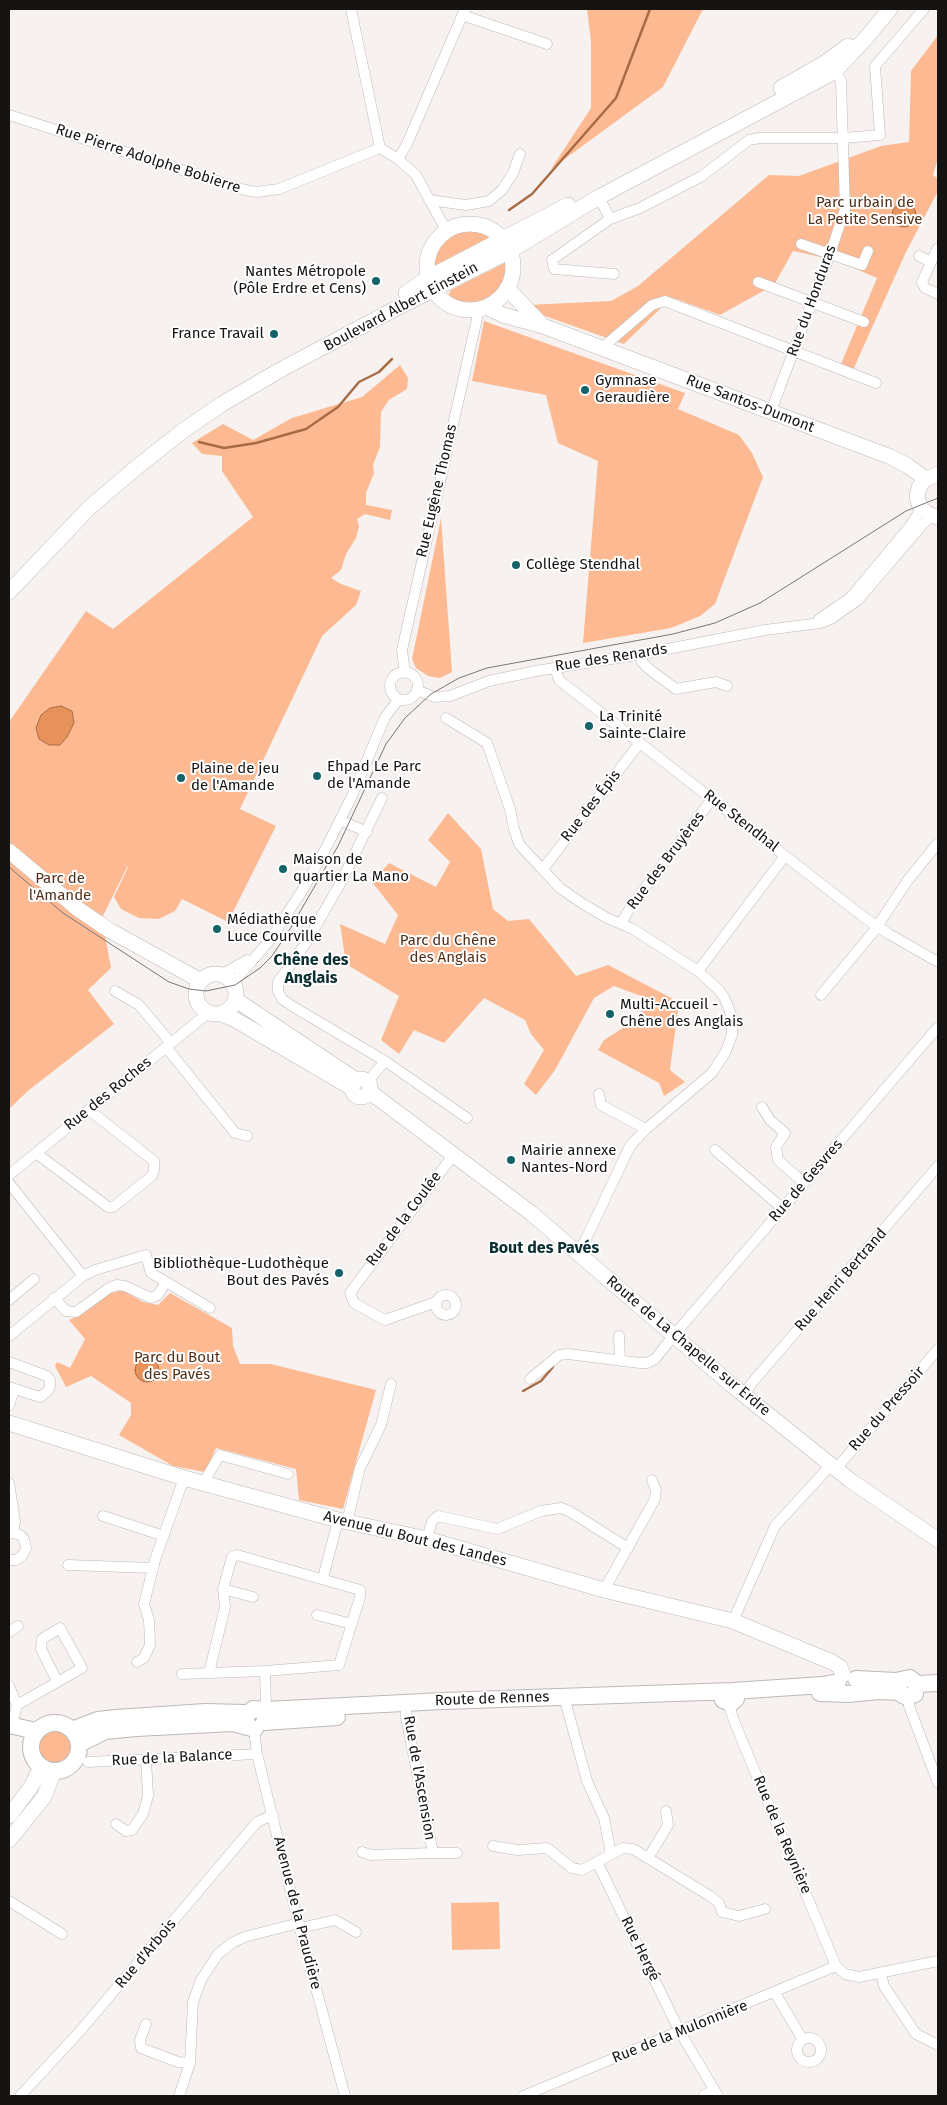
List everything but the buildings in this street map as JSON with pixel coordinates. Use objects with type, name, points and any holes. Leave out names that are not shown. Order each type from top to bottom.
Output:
[{"type":"main road","name":"Route de Rennes","points":[[406,1708],[566,1704],[755,1696],[846,1684],[878,1691],[938,1683]]},
{"type":"main road","name":"Route de Rennes","points":[[76,1737],[105,1731],[234,1723],[256,1718],[406,1708],[730,1697]]},
{"type":"main road","points":[[64,1724],[76,1737],[78,1754],[73,1764],[64,1770],[47,1769],[32,1755],[33,1738],[44,1725],[64,1724]]},
{"type":"main road","points":[[10,1729],[33,1738]]},
{"type":"street","points":[[352,9],[380,148],[398,159],[416,176],[446,230]]},
{"type":"street","name":"Boulevard Albert Einstein","points":[[506,245],[743,110],[830,67],[842,51],[883,9]]},
{"type":"street","name":"Boulevard Albert Einstein","points":[[9,592],[90,508],[136,466],[222,404],[430,284],[599,197],[830,67],[866,38],[890,9]]},
{"type":"street","points":[[614,274],[554,269],[552,260],[610,219],[640,208],[702,176],[744,143],[753,139],[843,138],[880,135],[875,66],[924,9]]},
{"type":"street","points":[[398,159],[408,144],[463,12],[547,44]]},
{"type":"street","name":"Rue du Honduras","points":[[771,411],[845,209],[841,80],[830,67]]},
{"type":"street","name":"Rue Pierre Adolphe Bobierre","points":[[9,115],[245,190],[257,192],[279,188],[380,148]]},
{"type":"street","points":[[429,200],[466,205],[489,202],[502,190],[513,173],[520,154]]},
{"type":"street","points":[[599,197],[610,219]]},
{"type":"street","points":[[430,284],[426,268],[428,256],[433,245],[446,230],[465,224],[478,224],[494,231],[506,245],[512,273],[507,288],[496,300],[482,308]]},
{"type":"street","points":[[801,244],[862,265],[868,250]]},
{"type":"street","points":[[937,249],[922,282],[923,285],[938,294]]},
{"type":"street","points":[[919,256],[931,262]]},
{"type":"street","points":[[758,282],[864,322]]},
{"type":"street","name":"Boulevard Albert Einstein","points":[[9,581],[83,504],[129,464],[176,428],[219,398],[274,364],[404,294],[430,284]]},
{"type":"street","name":"Rue Santos-Dumont","points":[[430,284],[445,302],[456,308],[482,308],[543,326],[891,457],[932,477]]},
{"type":"street","name":"Rue Santos-Dumont","points":[[507,288],[543,326]]},
{"type":"street","points":[[602,348],[652,305],[665,301],[876,383]]},
{"type":"street","name":"Rue Eugène Thomas","points":[[404,673],[402,650],[482,308]]},
{"type":"street","points":[[931,514],[918,500],[918,492],[932,477]]},
{"type":"street","name":"Rue des Renards","points":[[417,690],[434,698],[444,697],[489,680],[642,654],[765,630],[809,624],[838,608],[851,597],[911,526],[931,514]]},
{"type":"street","points":[[642,654],[642,662],[676,689],[716,682],[727,686]]},
{"type":"street","name":"Rue Stendhal","points":[[556,668],[560,680],[639,744],[878,927],[938,962]]},
{"type":"street","points":[[227,979],[259,953],[270,940],[302,891],[340,820],[385,717],[399,699],[411,698],[417,690],[418,685],[415,678],[404,673],[396,676],[392,681],[392,692],[399,699]]},
{"type":"street","points":[[446,718],[487,743],[510,809],[519,844],[560,888],[583,904],[651,939],[698,971],[719,990],[729,1008],[732,1027],[729,1045],[712,1073],[646,1129],[630,1146],[586,1240],[577,1252]]},
{"type":"street","name":"Rue des Épis","points":[[543,869],[639,744]]},
{"type":"street","points":[[382,798],[367,832],[318,922],[278,982],[278,991],[282,999],[292,1006],[385,1061],[467,1118]]},
{"type":"street","name":"Rue des Bruyères","points":[[621,923],[632,905],[712,800]]},
{"type":"street","points":[[340,820],[367,832]]},
{"type":"street","points":[[821,995],[878,927],[908,880],[938,843]]},
{"type":"street","points":[[9,851],[86,915],[109,930],[201,981]]},
{"type":"street","points":[[698,971],[786,856]]},
{"type":"street","points":[[227,979],[236,968],[259,953]]},
{"type":"street","points":[[210,975],[227,979],[237,992],[236,1000],[231,1008],[214,1013],[199,1005],[196,998],[201,981],[210,975]]},
{"type":"street","points":[[115,991],[140,1005],[235,1133],[246,1136]]},
{"type":"street","name":"Route de La Chapelle sur Erdre","points":[[236,1000],[362,1085],[454,1154],[577,1252],[745,1396],[834,1467],[938,1540]]},
{"type":"street","name":"Route de La Chapelle sur Erdre","points":[[214,1013],[234,1019],[362,1085]]},
{"type":"street","name":"Rue des Roches","points":[[9,1175],[168,1045],[214,1013]]},
{"type":"street","name":"Rue de Gesvres","points":[[620,1360],[647,1363],[656,1359],[674,1335],[938,1027]]},
{"type":"street","points":[[362,1085],[385,1061]]},
{"type":"street","points":[[599,1094],[601,1104],[646,1129]]},
{"type":"street","points":[[762,1107],[770,1120],[785,1133],[776,1147],[778,1160],[804,1183]]},
{"type":"street","points":[[36,1153],[108,1207],[113,1207],[152,1176],[156,1164],[154,1160],[89,1110]]},
{"type":"street","points":[[715,1150],[782,1208]]},
{"type":"street","name":"Rue de la Coulée","points":[[436,1302],[385,1320],[354,1303],[350,1293],[454,1154]]},
{"type":"street","name":"Rue Henri Bertrand","points":[[745,1396],[758,1377],[938,1166]]},
{"type":"street","points":[[9,1183],[83,1276]]},
{"type":"street","points":[[9,1336],[83,1276],[95,1270],[146,1255],[151,1273],[210,1308]]},
{"type":"street","points":[[9,1300],[34,1279]]},
{"type":"street","points":[[54,1298],[66,1311],[76,1312],[110,1288],[118,1285],[125,1286],[151,1298],[158,1295],[166,1282]]},
{"type":"street","points":[[530,1379],[559,1356],[568,1354],[620,1360],[619,1336]]},
{"type":"street","name":"Rue du Pressoir","points":[[733,1621],[775,1526],[834,1467],[938,1349]]},
{"type":"street","points":[[9,1362],[44,1374],[50,1380],[48,1391],[40,1397],[12,1388],[9,1406]]},
{"type":"street","points":[[323,1578],[360,1468],[381,1425],[391,1384]]},
{"type":"street","name":"Avenue du Bout des Landes","points":[[9,1423],[184,1478],[343,1521],[427,1539],[604,1590],[733,1621],[832,1662],[840,1667],[846,1684]]},
{"type":"street","points":[[203,1483],[220,1455],[288,1474]]},
{"type":"street","points":[[137,1662],[144,1658],[150,1645],[149,1620],[144,1604],[153,1568],[184,1478]]},
{"type":"street","points":[[604,1590],[655,1499],[656,1490],[652,1480]]},
{"type":"street","points":[[9,1483],[16,1521],[11,1533],[20,1535],[24,1539],[26,1549],[22,1556],[16,1560],[9,1560]]},
{"type":"street","points":[[427,1539],[432,1521],[438,1516],[497,1529],[541,1511],[561,1508],[569,1511],[628,1548]]},
{"type":"street","points":[[103,1516],[164,1536]]},
{"type":"street","points":[[182,1674],[265,1671],[340,1665],[360,1597],[360,1590],[236,1555],[230,1560],[223,1589],[225,1607],[209,1673]]},
{"type":"street","points":[[68,1565],[153,1568]]},
{"type":"street","points":[[223,1589],[253,1597]]},
{"type":"street","points":[[317,1615],[352,1624]]},
{"type":"street","points":[[9,1632],[18,1626]]},
{"type":"street","points":[[17,1706],[82,1668],[60,1628],[42,1639],[40,1649],[57,1681]]},
{"type":"street","name":"Avenue de la Praudière","points":[[265,1671],[256,1718],[257,1754],[299,1925],[345,2096]]},
{"type":"street","points":[[9,1686],[17,1706],[10,1729]]},
{"type":"street","points":[[907,1688],[908,1706],[938,1783]]},
{"type":"street","name":"Rue de la Reynière","points":[[730,1697],[730,1709],[736,1726],[836,1966]]},
{"type":"street","points":[[566,1704],[587,1781],[604,1818],[611,1850]]},
{"type":"street","name":"Rue de l'Ascension","points":[[406,1708],[432,1853]]},
{"type":"street","name":"Rue de la Balance","points":[[88,1762],[257,1754]]},
{"type":"street","points":[[116,1824],[126,1831],[132,1830],[144,1814],[148,1796],[146,1759]]},
{"type":"street","points":[[9,1816],[47,1769]]},
{"type":"street","points":[[9,1840],[44,1797],[47,1769]]},
{"type":"street","points":[[648,1858],[668,1825],[666,1811]]},
{"type":"street","name":"Rue d'Arbois","points":[[20,2096],[81,2030],[257,1822],[273,1815]]},
{"type":"street","points":[[493,1846],[518,1850],[547,1848],[572,1868],[582,1870],[598,1864],[611,1850],[633,1849],[710,1896],[719,1903],[722,1912],[739,1916],[765,1909]]},
{"type":"street","name":"Rue de l'Ascension","points":[[362,1852],[371,1855],[457,1853]]},
{"type":"street","name":"Rue Hergé","points":[[598,1864],[680,2032],[716,2093]]},
{"type":"street","points":[[9,1901],[62,1934]]},
{"type":"street","points":[[179,2096],[190,2063],[194,2002],[201,1980],[218,1954],[232,1943],[244,1937],[283,1926],[299,1925],[308,1927],[335,1920],[356,1932]]},
{"type":"street","points":[[836,1966],[845,1974],[858,1977],[938,1962]]},
{"type":"street","name":"Rue de la Mulonnière","points":[[523,2096],[775,1993],[836,1966]]},
{"type":"street","points":[[882,1973],[884,1986],[916,2034],[938,2045]]},
{"type":"street","points":[[775,1993],[803,2040]]},
{"type":"street","points":[[146,2024],[140,2040],[141,2048],[178,2062],[190,2063]]},
{"type":"street","points":[[703,2096],[716,2093]]},
{"type":"green space","points":[[587,9],[703,9],[663,87],[551,169],[591,108],[591,42]]},
{"type":"green space","name":"Parc urbain de La Petite Sensive","points":[[938,35],[938,158],[933,175],[938,179],[938,191],[906,252],[853,370],[841,364],[877,278],[835,260],[793,251],[774,285],[720,315],[676,299],[661,308],[624,344],[545,316],[528,305],[611,301],[638,286],[769,175],[799,176],[881,146],[909,142],[911,71]]},
{"type":"green space","points":[[466,226],[481,228],[493,234],[493,237],[434,268],[434,255],[442,239],[452,231]]},
{"type":"green space","points":[[505,263],[507,278],[502,288],[492,299],[470,305],[447,297],[451,290]]},
{"type":"green space","points":[[484,321],[685,393],[678,409],[739,435],[752,453],[763,477],[715,604],[700,616],[671,628],[583,643],[598,461],[558,443],[546,395],[472,381]]},
{"type":"green space","name":"Parc de l'Amande","points":[[400,365],[408,378],[407,389],[389,400],[381,412],[380,447],[373,465],[374,473],[366,493],[366,505],[392,510],[390,520],[365,514],[357,519],[359,526],[356,538],[346,554],[341,570],[331,578],[341,584],[361,591],[356,605],[322,636],[240,809],[276,826],[228,922],[182,899],[175,911],[159,919],[139,918],[121,909],[114,897],[128,867],[123,864],[127,867],[102,918],[111,968],[88,990],[114,1024],[29,1090],[9,1109],[9,722],[86,611],[113,629],[253,517],[222,471],[222,456],[202,454],[192,443],[223,424],[253,440],[292,418],[362,397]]},
{"type":"green space","points":[[441,518],[452,672],[440,678],[428,676],[416,668],[412,659]]},
{"type":"green space","name":"Parc du Chêne des Anglais","points":[[448,813],[481,849],[493,909],[508,921],[529,919],[576,976],[608,965],[679,1002],[670,1070],[685,1082],[664,1096],[659,1083],[598,1050],[604,1040],[642,1016],[641,996],[614,986],[594,998],[555,1070],[536,1095],[524,1084],[544,1050],[531,1034],[525,1020],[484,998],[444,1043],[414,1030],[399,1054],[381,1040],[399,996],[346,964],[340,924],[385,944],[398,915],[372,882],[389,863],[436,887],[450,862],[428,840]]},
{"type":"green space","name":"Parc du Bout des Pavés","points":[[122,1290],[143,1302],[158,1305],[170,1293],[232,1328],[233,1346],[240,1364],[271,1364],[376,1390],[343,1509],[299,1500],[296,1469],[216,1448],[205,1472],[173,1466],[119,1435],[131,1415],[131,1403],[91,1376],[66,1387],[55,1366],[57,1362],[70,1368],[85,1339],[69,1320],[84,1313],[105,1295]]},
{"type":"green space","points":[[55,1731],[66,1736],[71,1747],[66,1758],[55,1763],[44,1758],[39,1747],[44,1736]]},
{"type":"green space","points":[[499,1902],[500,1949],[452,1950],[451,1903]]},
{"type":"shaded area","points":[[904,203],[913,206],[916,215],[913,224],[904,227],[895,224],[892,215],[895,206]]},
{"type":"shaded area","points":[[61,706],[72,711],[74,723],[67,737],[60,745],[49,745],[39,739],[36,728],[41,715],[50,708]]},
{"type":"shaded area","points":[[147,1358],[156,1361],[159,1370],[156,1379],[147,1382],[138,1379],[135,1370],[138,1361]]},
{"type":"waterway","points":[[509,210],[532,194],[616,98],[650,9]]},
{"type":"waterway","points":[[199,442],[224,448],[256,443],[306,429],[338,407],[359,382],[379,372],[392,359]]},
{"type":"waterway","points":[[523,1391],[541,1381],[553,1367]]},
{"type":"tram line","points":[[9,867],[63,913],[169,982],[189,989],[206,991],[235,985],[260,968],[272,956],[290,929],[338,846],[386,744],[405,718],[431,694],[459,678],[487,668],[673,634],[715,623],[760,603],[906,511],[938,498]]},
{"type":"place","name":"Nantes Métropole (Pôle Erdre et Cens)","points":[[376,281]]},
{"type":"place","name":"France Travail","points":[[274,334]]},
{"type":"place","name":"Gymnase Geraudière","points":[[585,390]]},
{"type":"place","name":"Collège Stendhal","points":[[516,565]]},
{"type":"place","name":"La Trinité Sainte-Claire","points":[[589,726]]},
{"type":"place","name":"Ehpad Le Parc de l'Amande","points":[[317,776]]},
{"type":"place","name":"Plaine de jeu de l'Amande","points":[[181,778]]},
{"type":"place","name":"Maison de quartier La Mano","points":[[283,869]]},
{"type":"place","name":"Médiathèque Luce Courville","points":[[217,929]]},
{"type":"place","name":"Multi-Accueil - Chêne des Anglais","points":[[610,1014]]},
{"type":"place","name":"Mairie annexe Nantes-Nord","points":[[511,1160]]},
{"type":"place","name":"Bibliothèque-Ludothèque Bout des Pavés","points":[[339,1273]]},
{"type":"district","name":"Chêne des Anglais","points":[[311,970]]},
{"type":"district","name":"Bout des Pavés","points":[[544,1249]]}]
